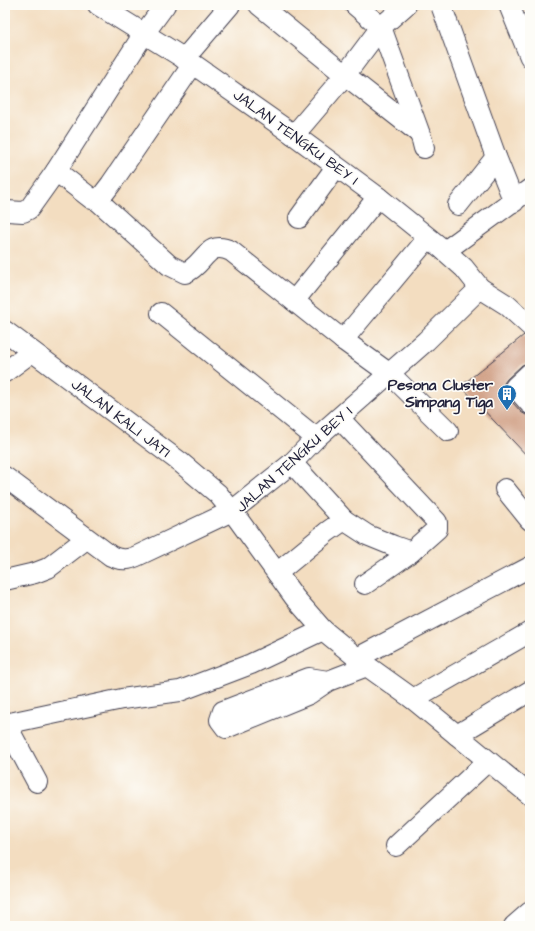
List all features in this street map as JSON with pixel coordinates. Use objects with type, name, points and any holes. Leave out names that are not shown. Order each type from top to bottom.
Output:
[{"type":"street","name":"JALAN TENGKU BEY I","points":[[98,5],[143,35],[188,62],[294,134],[378,197],[445,251],[464,268],[480,288],[526,315]]},
{"type":"street","points":[[7,211],[23,212],[29,209],[56,172],[143,35],[165,5]]},
{"type":"street","points":[[97,200],[111,184],[188,62],[230,5]]},
{"type":"street","points":[[259,5],[422,140],[381,27],[355,5]]},
{"type":"street","points":[[294,134],[345,75],[381,27],[406,5]]},
{"type":"street","points":[[441,5],[496,157],[514,202]]},
{"type":"street","points":[[509,5],[530,57]]},
{"type":"street","points":[[458,205],[496,157]]},
{"type":"street","points":[[299,218],[336,167]]},
{"type":"street","points":[[56,172],[92,199],[97,200],[170,265],[180,271],[185,273],[191,271],[211,250],[217,247],[223,247],[231,251],[343,340],[390,374],[448,431]]},
{"type":"street","points":[[445,251],[530,189]]},
{"type":"street","points":[[294,301],[378,197]]},
{"type":"street","points":[[343,340],[428,238]]},
{"type":"street","name":"JALAN TENGKU BEY I","points":[[480,288],[426,342],[316,438],[292,463],[232,511],[277,573],[323,630],[530,794]]},
{"type":"street","points":[[161,313],[316,438]]},
{"type":"street","name":"JALAN KALI JATI","points":[[5,331],[180,462],[218,494],[232,511]]},
{"type":"street","points":[[5,372],[32,352]]},
{"type":"street","points":[[530,373],[514,387],[530,404]]},
{"type":"street","points":[[339,418],[437,522],[437,529],[411,552],[365,584]]},
{"type":"street","points":[[292,463],[344,520],[367,535],[411,552]]},
{"type":"street","points":[[5,477],[86,539],[119,560],[129,560],[232,511]]},
{"type":"street","points":[[505,489],[530,520]]},
{"type":"street","points":[[277,573],[344,520]]},
{"type":"street","points":[[5,580],[35,573],[48,568],[86,539]]},
{"type":"street","points":[[328,681],[530,567]]},
{"type":"street","points":[[37,782],[6,724],[122,699],[180,691],[251,664],[323,630]]},
{"type":"street","points":[[412,699],[530,632]]},
{"type":"street","points":[[457,735],[530,691]]},
{"type":"street","points":[[396,846],[488,761]]},
{"type":"street","points":[[514,926],[530,912]]},
{"type":"building","name":"Pesona Cluster Simpang Tiga","points":[[524,335],[530,341],[530,362],[522,365],[507,379],[504,383],[504,389],[506,395],[521,412],[526,415],[530,415],[530,459],[461,386]]},
{"type":"place","name":"Pesona Cluster Simpang Tiga","points":[[507,411]]}]
